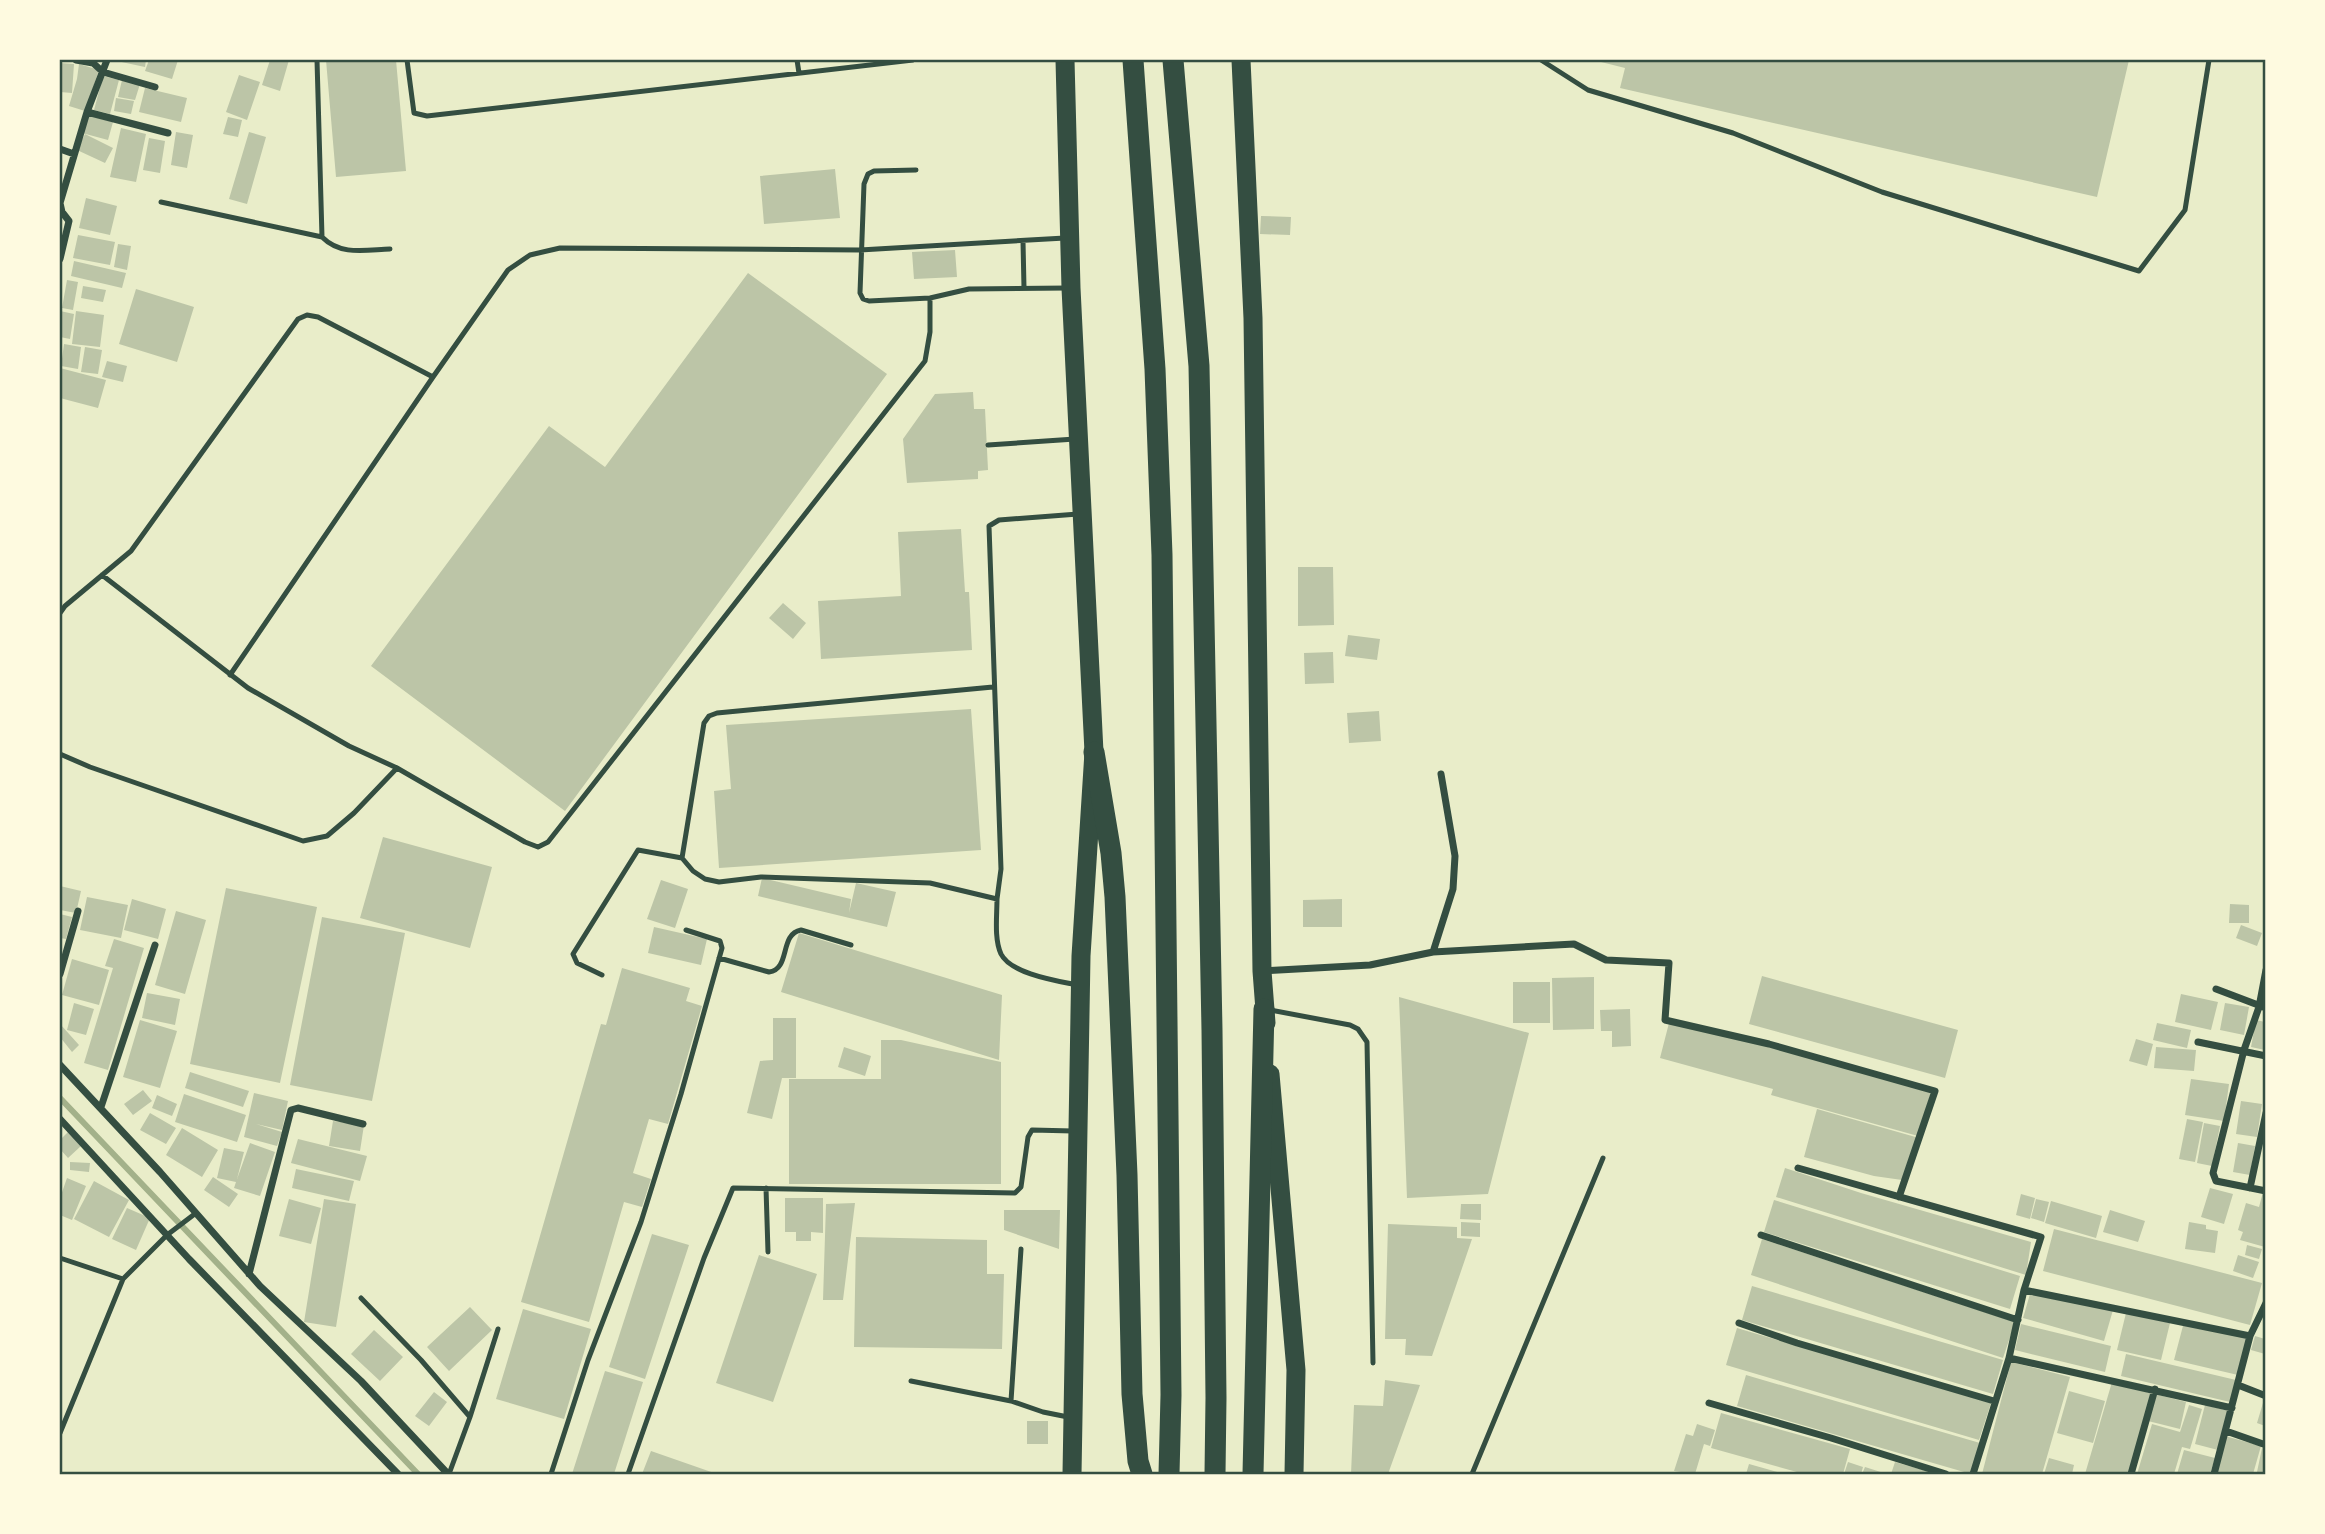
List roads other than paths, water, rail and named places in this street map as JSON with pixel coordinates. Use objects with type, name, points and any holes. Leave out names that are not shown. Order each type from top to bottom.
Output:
[{"type":"highway","points":[[1065,60],[1071,288],[1094,752],[1081,956],[1072,1475]]},
{"type":"highway","points":[[1133,60],[1155,369],[1162,555],[1171,1395],[1169,1475]]},
{"type":"highway","points":[[1173,60],[1199,366],[1212,1030],[1215,1475]]},
{"type":"highway","points":[[1241,60],[1253,332],[1262,971],[1296,1370],[1294,1475]]},
{"type":"highway","points":[[1094,752],[1111,853],[1115,897],[1126,1149],[1132,1394],[1138,1461],[1142,1475]]},
{"type":"highway","points":[[1252,1475],[1264,1009]]},
{"type":"street","points":[[76,60],[93,64],[103,72],[155,87]]},
{"type":"street","points":[[60,259],[69,221],[62,212],[60,203],[87,112],[107,60]]},
{"type":"street","points":[[87,112],[168,133]]},
{"type":"street","points":[[60,149],[74,154]]},
{"type":"street","points":[[1433,952],[1453,890],[1455,856],[1441,775]]},
{"type":"street","points":[[60,974],[78,911]]},
{"type":"street","points":[[1262,971],[1370,965],[1433,952],[1574,944],[1606,960],[1670,963],[1665,1020],[1769,1044],[1935,1091],[1899,1197]]},
{"type":"street","points":[[101,1107],[155,945]]},
{"type":"street","points":[[2266,970],[2262,1008],[2244,1050],[2213,1173],[2216,1181],[2266,1191]]},
{"type":"street","points":[[2216,989],[2262,1008]]},
{"type":"street","points":[[2198,1042],[2266,1056]]},
{"type":"street","points":[[60,1065],[101,1107],[249,1274],[361,1381],[449,1475]]},
{"type":"street","points":[[249,1274],[290,1110],[298,1108],[363,1124]]},
{"type":"street","points":[[2250,1188],[2266,1113]]},
{"type":"street","points":[[60,1119],[398,1475]]},
{"type":"street","points":[[1798,1168],[2040,1235],[2042,1238],[2024,1290],[2010,1357],[1994,1401],[1973,1475]]},
{"type":"street","points":[[1761,1235],[2018,1320]]},
{"type":"street","points":[[2024,1290],[2250,1336]]},
{"type":"street","points":[[2214,1475],[2250,1336],[2266,1303]]},
{"type":"street","points":[[1739,1323],[1797,1343],[1994,1401]]},
{"type":"street","points":[[2010,1357],[2232,1408]]},
{"type":"street","points":[[2238,1385],[2266,1396]]},
{"type":"street","points":[[2131,1475],[2155,1389]]},
{"type":"street","points":[[1709,1403],[1946,1475]]},
{"type":"street","points":[[2225,1431],[2266,1445]]},
{"type":"lane","points":[[317,60],[322,237]]},
{"type":"lane","points":[[407,60],[414,113],[427,116],[914,60]]},
{"type":"lane","points":[[797,60],[799,73]]},
{"type":"lane","points":[[1541,60],[1588,90],[1732,133],[1882,192],[2138,271],[2185,210],[2209,60]]},
{"type":"lane","points":[[916,170],[874,171],[868,174],[864,184],[860,250],[860,293],[863,299],[930,299],[969,289],[1071,288]]},
{"type":"lane","points":[[161,202],[322,237],[336,248],[390,249]]},
{"type":"lane","points":[[230,676],[509,270],[530,255],[560,247],[860,250],[1069,238]]},
{"type":"lane","points":[[1023,240],[1024,288]]},
{"type":"lane","points":[[102,575],[230,676],[349,746],[397,768],[538,847],[548,842],[925,360],[930,332],[930,299]]},
{"type":"lane","points":[[60,613],[131,551],[299,320],[307,315],[318,317],[433,377]]},
{"type":"lane","points":[[988,445],[1078,439]]},
{"type":"lane","points":[[1081,986],[1044,979],[1009,963],[1002,956],[998,942],[997,899],[1001,869],[989,526],[999,520],[1082,513]]},
{"type":"lane","points":[[682,858],[704,723],[709,716],[717,713],[993,687]]},
{"type":"lane","points":[[60,754],[90,767],[303,841],[327,836],[354,813],[397,768]]},
{"type":"lane","points":[[601,975],[577,963],[573,954],[635,852],[641,850],[682,858],[693,871],[705,879],[719,882],[761,877],[930,883],[997,899]]},
{"type":"lane","points":[[551,1475],[588,1360],[641,1222],[722,948],[720,941],[686,930]]},
{"type":"lane","points":[[719,958],[769,972],[775,971],[780,967],[790,937],[801,930],[851,946]]},
{"type":"lane","points":[[1264,1009],[1350,1025],[1358,1029],[1367,1042],[1373,1363]]},
{"type":"lane","points":[[628,1475],[704,1258],[736,1187],[1014,1193],[1021,1187],[1028,1136],[1032,1129],[1076,1131]]},
{"type":"lane","points":[[1472,1475],[1604,1158]]},
{"type":"lane","points":[[766,1188],[768,1252]]},
{"type":"lane","points":[[60,1433],[123,1279],[169,1233],[195,1215]]},
{"type":"lane","points":[[1011,1401],[1021,1249]]},
{"type":"lane","points":[[60,1258],[123,1279]]},
{"type":"lane","points":[[361,1298],[421,1360],[470,1417]]},
{"type":"lane","points":[[449,1475],[498,1329]]},
{"type":"lane","points":[[911,1381],[1011,1401],[1043,1412],[1073,1418]]},
{"type":"waterway","points":[[60,1098],[418,1474]]}]
